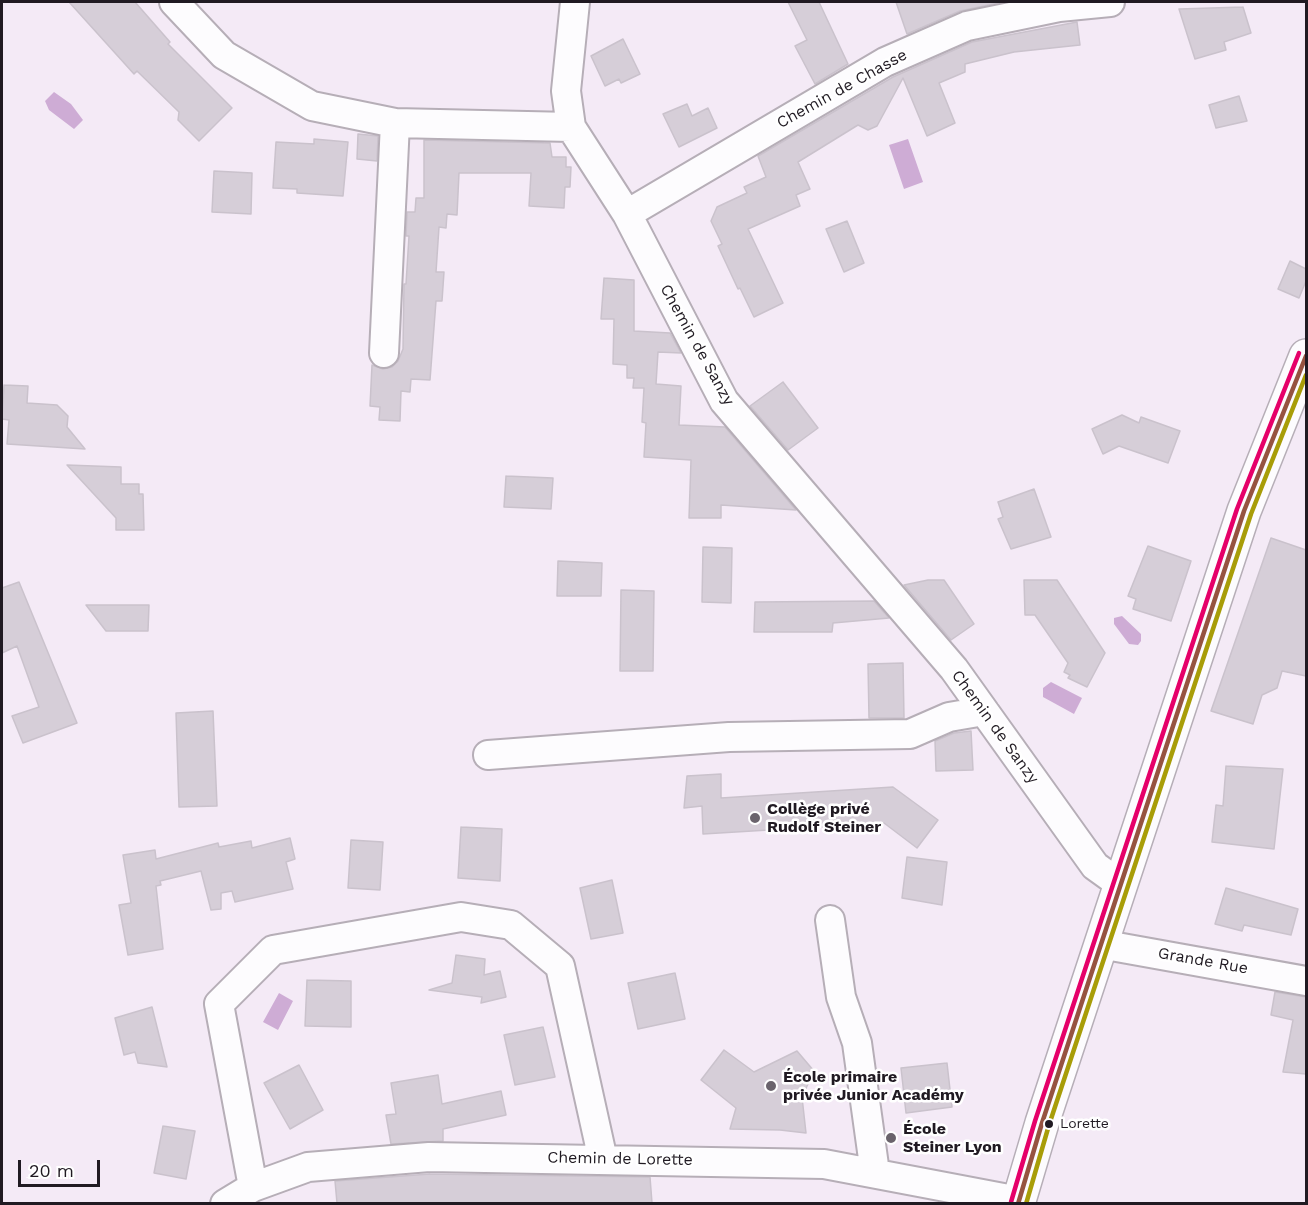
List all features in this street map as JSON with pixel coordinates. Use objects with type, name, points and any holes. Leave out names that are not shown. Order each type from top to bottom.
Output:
[{"type":"main road","points":[[1019,1202],[1100,944],[1246,504],[1306,356]]},
{"type":"street","points":[[174,2],[224,55],[312,106],[395,123],[571,127],[566,91],[575,2]]},
{"type":"street","name":"Chemin de Chasse","points":[[627,214],[885,62],[967,26],[1059,7],[1110,2]]},
{"type":"street","points":[[384,353],[395,123]]},
{"type":"street","name":"Chemin de Sanzy","points":[[571,127],[627,214],[724,401],[954,669],[1095,866],[1120,884]]},
{"type":"street","points":[[488,755],[729,737],[910,734],[949,717],[984,711]]},
{"type":"street","points":[[253,1187],[219,1004],[273,950],[461,917],[511,925],[560,966],[603,1160]]},
{"type":"street","points":[[830,920],[841,997],[857,1043],[875,1173]]},
{"type":"street","name":"Grande Rue","points":[[1100,944],[1306,981]]},
{"type":"street","name":"Chemin de Lorette","points":[[225,1203],[253,1187],[308,1167],[429,1157],[824,1164],[1019,1202]]},
{"type":"shaded area","points":[[54,92],[71,104],[83,120],[74,129],[49,110],[45,101]]},
{"type":"shaded area","points":[[908,139],[923,182],[904,189],[889,145]]},
{"type":"shaded area","points":[[1122,616],[1141,634],[1141,641],[1138,645],[1129,644],[1114,624],[1114,618]]},
{"type":"shaded area","points":[[1051,682],[1082,698],[1074,714],[1043,697],[1043,688]]},
{"type":"shaded area","points":[[279,993],[293,1001],[278,1030],[263,1022]]},
{"type":"building","points":[[69,2],[135,2],[170,42],[168,44],[232,108],[199,141],[178,120],[179,112],[137,71],[134,74]]},
{"type":"building","points":[[788,2],[819,2],[848,64],[815,84],[795,46],[807,40]]},
{"type":"building","points":[[896,2],[998,3],[960,11],[907,34]]},
{"type":"building","points":[[1243,7],[1251,33],[1224,42],[1226,50],[1195,59],[1179,9]]},
{"type":"building","points":[[1077,22],[1080,45],[1014,52],[965,64],[965,72],[939,83],[955,123],[927,136],[903,78],[877,126],[868,130],[858,125],[798,162],[810,189],[796,195],[800,206],[748,229],[783,303],[754,317],[718,246],[722,244],[711,221],[717,207],[747,193],[744,187],[766,177],[758,156],[893,77],[972,42]]},
{"type":"building","points":[[623,39],[640,74],[621,83],[619,79],[605,86],[591,56]]},
{"type":"building","points":[[1239,96],[1247,121],[1216,128],[1209,105]]},
{"type":"building","points":[[687,104],[692,116],[708,108],[717,128],[679,147],[663,114]]},
{"type":"building","points":[[358,134],[378,136],[377,161],[357,159]]},
{"type":"building","points":[[314,139],[348,142],[343,196],[297,193],[297,189],[273,188],[276,142],[314,144]]},
{"type":"building","points":[[424,140],[550,143],[552,157],[566,157],[566,167],[571,167],[570,187],[565,187],[564,208],[529,206],[531,173],[459,173],[457,215],[447,214],[446,228],[439,227],[436,272],[444,272],[442,301],[436,301],[430,380],[411,379],[410,392],[401,391],[400,421],[379,420],[380,407],[370,406],[372,365],[383,369],[392,367],[398,361],[403,349],[404,284],[406,284],[409,236],[406,236],[407,212],[415,212],[416,198],[424,198]]},
{"type":"building","points":[[214,171],[252,173],[251,214],[212,212]]},
{"type":"building","points":[[847,221],[864,263],[844,272],[826,229]]},
{"type":"building","points":[[1290,261],[1306,269],[1306,281],[1299,298],[1278,289]]},
{"type":"building","points":[[604,278],[634,280],[634,331],[670,333],[681,353],[658,352],[656,384],[681,386],[679,425],[725,427],[796,510],[721,505],[721,518],[689,518],[691,460],[644,457],[646,423],[642,422],[644,388],[633,388],[634,378],[627,378],[627,365],[613,364],[614,319],[601,319]]},
{"type":"building","points":[[783,382],[818,428],[788,450],[750,406]]},
{"type":"building","points":[[4,385],[28,386],[27,403],[57,405],[68,416],[67,427],[85,449],[7,444],[9,420],[2,419]]},
{"type":"building","points":[[1122,415],[1139,423],[1141,417],[1180,431],[1168,463],[1119,446],[1103,454],[1092,429]]},
{"type":"building","points":[[67,465],[121,467],[121,484],[139,484],[139,494],[143,494],[144,530],[116,530],[116,518]]},
{"type":"building","points":[[506,476],[553,478],[551,509],[504,507]]},
{"type":"building","points":[[1034,489],[1051,537],[1011,549],[998,519],[1003,517],[998,502]]},
{"type":"building","points":[[1271,538],[1306,550],[1306,676],[1282,671],[1277,688],[1262,695],[1253,724],[1211,711]]},
{"type":"building","points":[[1148,546],[1191,561],[1171,621],[1133,609],[1136,599],[1128,596]]},
{"type":"building","points":[[703,547],[732,548],[731,603],[702,602]]},
{"type":"building","points":[[558,561],[602,563],[601,596],[557,596]]},
{"type":"building","points":[[928,580],[944,580],[974,624],[951,640],[904,585]]},
{"type":"building","points":[[1024,580],[1057,580],[1105,653],[1087,687],[1068,678],[1070,675],[1064,672],[1068,663],[1035,615],[1025,615]]},
{"type":"building","points":[[19,582],[77,723],[23,743],[12,716],[39,707],[17,646],[2,653],[2,588]]},
{"type":"building","points":[[621,590],[654,591],[653,671],[620,671]]},
{"type":"building","points":[[874,601],[889,618],[833,623],[832,632],[754,632],[755,602]]},
{"type":"building","points":[[86,605],[149,605],[148,631],[106,631]]},
{"type":"building","points":[[903,663],[904,718],[869,718],[868,664]]},
{"type":"building","points":[[213,711],[217,806],[179,807],[176,713]]},
{"type":"building","points":[[971,731],[973,770],[936,771],[935,741],[954,733]]},
{"type":"building","points":[[1226,766],[1283,769],[1274,849],[1212,842],[1216,805],[1223,806]]},
{"type":"building","points":[[721,774],[721,798],[893,787],[938,820],[917,848],[884,823],[703,834],[702,806],[684,808],[687,776]]},
{"type":"building","points":[[461,827],[502,829],[500,881],[458,878]]},
{"type":"building","points":[[290,838],[295,859],[286,862],[293,889],[235,902],[232,891],[221,893],[221,909],[211,910],[201,871],[160,881],[161,885],[156,886],[163,949],[128,955],[119,905],[131,903],[123,855],[155,850],[156,859],[218,843],[219,847],[251,841],[252,848]]},
{"type":"building","points":[[351,840],[383,842],[380,890],[348,888]]},
{"type":"building","points":[[907,857],[947,862],[942,905],[902,898]]},
{"type":"building","points":[[612,880],[623,933],[591,939],[580,888]]},
{"type":"building","points":[[1226,888],[1298,909],[1291,935],[1244,925],[1242,931],[1215,924]]},
{"type":"building","points":[[456,955],[485,959],[484,975],[500,971],[506,997],[481,1003],[482,997],[429,990],[452,983]]},
{"type":"building","points":[[675,973],[685,1019],[638,1029],[628,983]]},
{"type":"building","points":[[307,980],[351,981],[351,1027],[305,1026]]},
{"type":"building","points":[[1275,992],[1306,997],[1306,1074],[1283,1072],[1293,1020],[1271,1015]]},
{"type":"building","points":[[152,1007],[167,1067],[138,1063],[135,1052],[124,1055],[115,1018]]},
{"type":"building","points":[[543,1027],[555,1077],[515,1085],[504,1035]]},
{"type":"building","points":[[724,1050],[754,1072],[797,1051],[814,1071],[802,1097],[806,1133],[730,1129],[736,1108],[701,1080]]},
{"type":"building","points":[[947,1063],[952,1107],[906,1113],[901,1068]]},
{"type":"building","points":[[299,1065],[323,1110],[290,1129],[264,1083]]},
{"type":"building","points":[[438,1075],[442,1104],[501,1091],[506,1115],[443,1129],[443,1141],[391,1144],[386,1115],[396,1114],[391,1083]]},
{"type":"building","points":[[163,1126],[195,1131],[186,1179],[154,1173]]},
{"type":"building","points":[[430,1174],[650,1177],[652,1203],[337,1203],[335,1181]]},
{"type":"transit line","points":[[1011,1202],[1035,1121],[1237,509],[1299,353]]},
{"type":"transit line","points":[[1018,1204],[1042,1123],[1244,511],[1306,356]]},
{"type":"transit line","points":[[1026,1204],[1049,1125],[1251,514],[1306,375]]},
{"type":"place","name":"Collège privé Rudolf Steiner","points":[[755,818]]},
{"type":"place","name":"École primaire privée Junior Académy","points":[[771,1086]]},
{"type":"place","name":"Lorette","points":[[1049,1124]]},
{"type":"place","name":"École Steiner Lyon","points":[[891,1138]]}]
